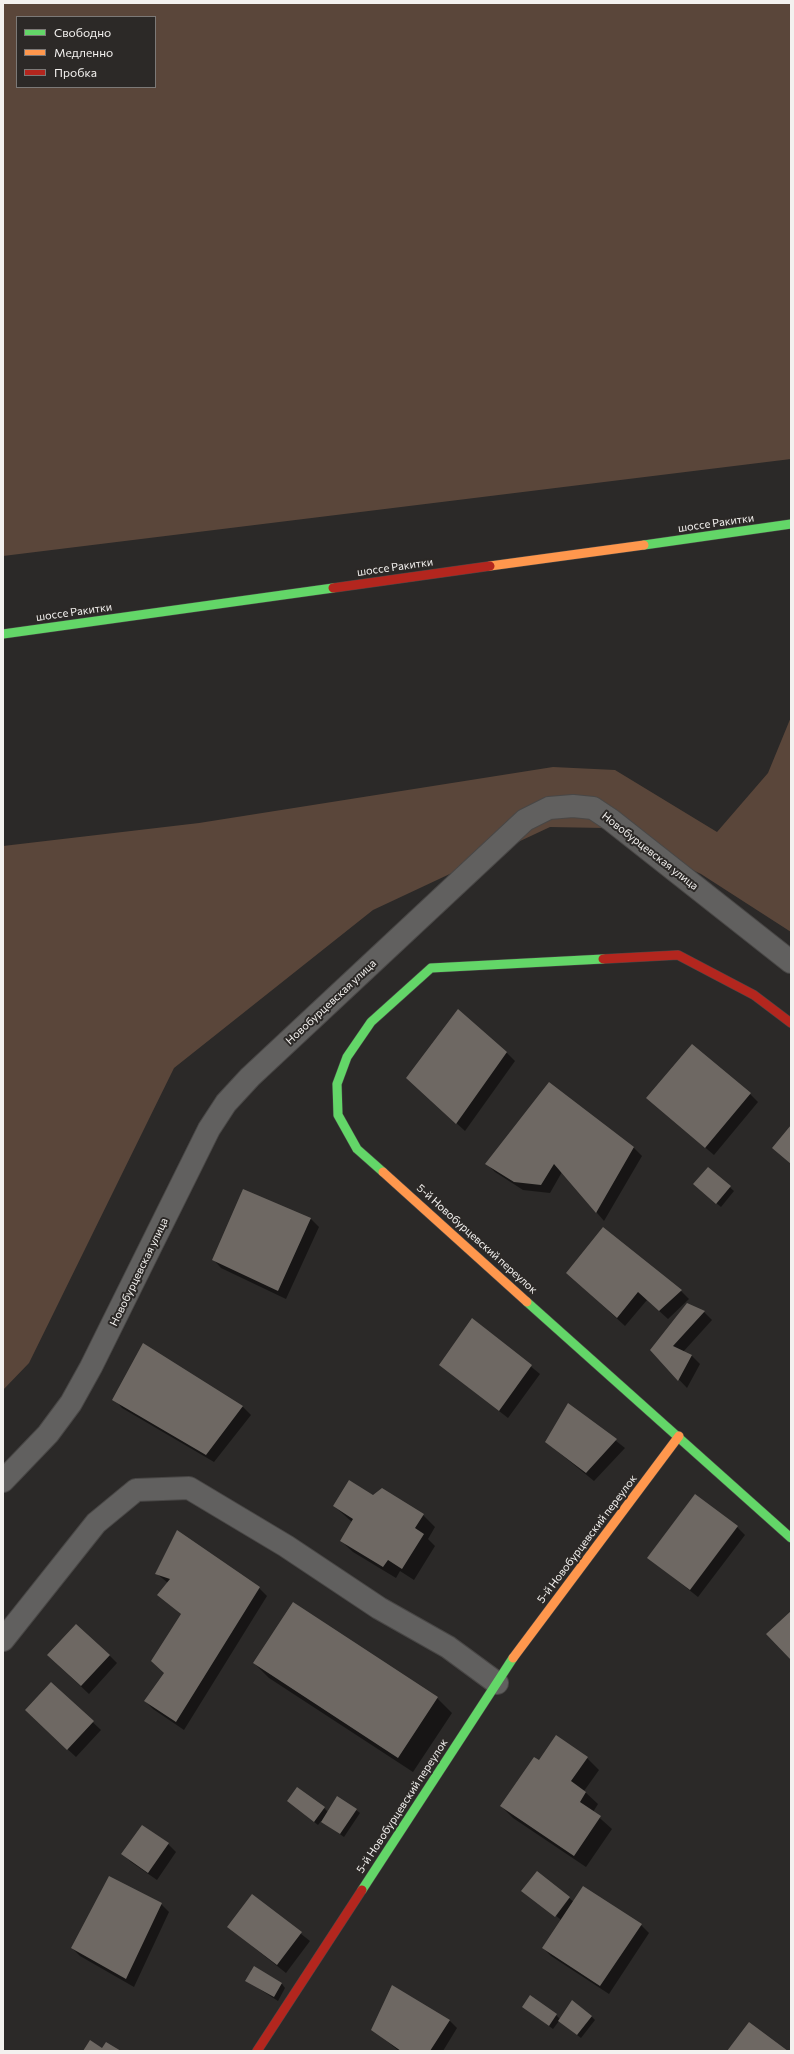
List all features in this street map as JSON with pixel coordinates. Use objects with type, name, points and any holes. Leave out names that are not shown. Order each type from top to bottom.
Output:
[{"type":"street","name":"шоссе Ракитки","points":[[3,634],[791,524]]},
{"type":"street","name":"Новобурцевская улица","points":[[3,1481],[48,1434],[71,1403],[91,1367],[209,1129],[226,1103],[262,1066],[525,820],[549,808],[573,806],[593,808],[611,820],[791,962]]},
{"type":"street","name":"5-й Новобурцевский переулок","points":[[257,2051],[516,1655],[679,1436],[357,1149],[338,1115],[337,1084],[347,1057],[371,1022],[431,968],[678,955],[754,994],[791,1023]]},
{"type":"street","points":[[679,1436],[791,1538]]},
{"type":"street","points":[[3,1640],[96,1523],[136,1490],[189,1488],[286,1546],[379,1608],[448,1647],[497,1683]]},
{"type":"shaded area","points":[[3,3],[791,3],[791,459],[3,556]]},
{"type":"shaded area","points":[[791,717],[791,932],[701,874],[604,828],[550,827],[373,910],[174,1068],[29,1363],[3,1390],[3,846],[199,823],[553,767],[615,770],[717,832],[768,773]]},
{"type":"building","points":[[458,1009],[507,1052],[456,1124],[406,1078]]},
{"type":"building","points":[[692,1044],[751,1093],[705,1148],[646,1098]]},
{"type":"building","points":[[549,1082],[634,1147],[596,1213],[554,1164],[541,1185],[514,1182],[485,1164]]},
{"type":"building","points":[[791,1125],[791,1164],[772,1148]]},
{"type":"building","points":[[708,1167],[731,1186],[716,1204],[693,1184]]},
{"type":"building","points":[[243,1189],[311,1218],[278,1291],[212,1260]]},
{"type":"building","points":[[603,1227],[682,1290],[659,1311],[638,1292],[617,1318],[566,1273]]},
{"type":"building","points":[[687,1303],[705,1311],[673,1346],[692,1355],[678,1381],[650,1350]]},
{"type":"building","points":[[472,1318],[532,1365],[499,1411],[439,1365]]},
{"type":"building","points":[[143,1343],[243,1406],[206,1455],[112,1400]]},
{"type":"building","points":[[568,1403],[617,1439],[586,1473],[545,1442]]},
{"type":"building","points":[[349,1480],[373,1495],[382,1488],[424,1514],[415,1528],[424,1534],[402,1569],[388,1560],[383,1567],[340,1541],[353,1519],[333,1506]]},
{"type":"building","points":[[695,1494],[738,1526],[690,1590],[647,1558]]},
{"type":"building","points":[[177,1530],[260,1587],[176,1722],[144,1701],[164,1673],[151,1661],[181,1614],[157,1595],[170,1579],[155,1574]]},
{"type":"building","points":[[293,1602],[438,1697],[398,1758],[253,1663]]},
{"type":"building","points":[[791,1611],[791,1660],[766,1634]]},
{"type":"building","points":[[76,1624],[110,1655],[81,1686],[47,1655]]},
{"type":"building","points":[[51,1682],[94,1721],[67,1750],[25,1710]]},
{"type":"building","points":[[556,1735],[588,1757],[571,1781],[586,1792],[580,1802],[601,1816],[574,1856],[500,1806],[534,1757],[539,1760]]},
{"type":"building","points":[[297,1787],[325,1807],[314,1822],[287,1801]]},
{"type":"building","points":[[337,1796],[357,1809],[340,1834],[321,1822]]},
{"type":"building","points":[[142,1825],[169,1843],[148,1873],[121,1854]]},
{"type":"building","points":[[537,1871],[570,1897],[555,1917],[521,1891]]},
{"type":"building","points":[[109,1876],[162,1903],[126,1979],[71,1948]]},
{"type":"building","points":[[583,1886],[642,1924],[600,1986],[542,1948]]},
{"type":"building","points":[[252,1894],[302,1932],[277,1965],[227,1927]]},
{"type":"building","points":[[254,1966],[282,1983],[274,1997],[245,1981]]},
{"type":"building","points":[[392,1985],[450,2020],[430,2051],[401,2051],[371,2030]]},
{"type":"building","points":[[530,1995],[557,2014],[549,2026],[522,2007]]},
{"type":"building","points":[[572,2000],[592,2016],[577,2035],[558,2021]]},
{"type":"building","points":[[749,2022],[788,2051],[727,2051]]},
{"type":"building","points":[[90,2040],[102,2048],[106,2042],[121,2051],[83,2051]]},
{"type":"traffic: fast","points":[[644,545],[791,524]]},
{"type":"traffic: fast","points":[[3,634],[333,588]]},
{"type":"traffic: fast","points":[[383,1172],[357,1149],[338,1115],[337,1084],[347,1057],[371,1022],[431,968],[603,959]]},
{"type":"traffic: fast","points":[[527,1302],[791,1538]]},
{"type":"traffic: fast","points":[[362,1890],[513,1658]]},
{"type":"traffic: slow","points":[[490,566],[644,545]]},
{"type":"traffic: slow","points":[[383,1172],[527,1302]]},
{"type":"traffic: slow","points":[[513,1658],[679,1436]]},
{"type":"traffic: jam","points":[[333,588],[490,566]]},
{"type":"traffic: jam","points":[[603,959],[678,955],[754,995],[791,1023]]},
{"type":"traffic: jam","points":[[257,2051],[362,1890]]}]
